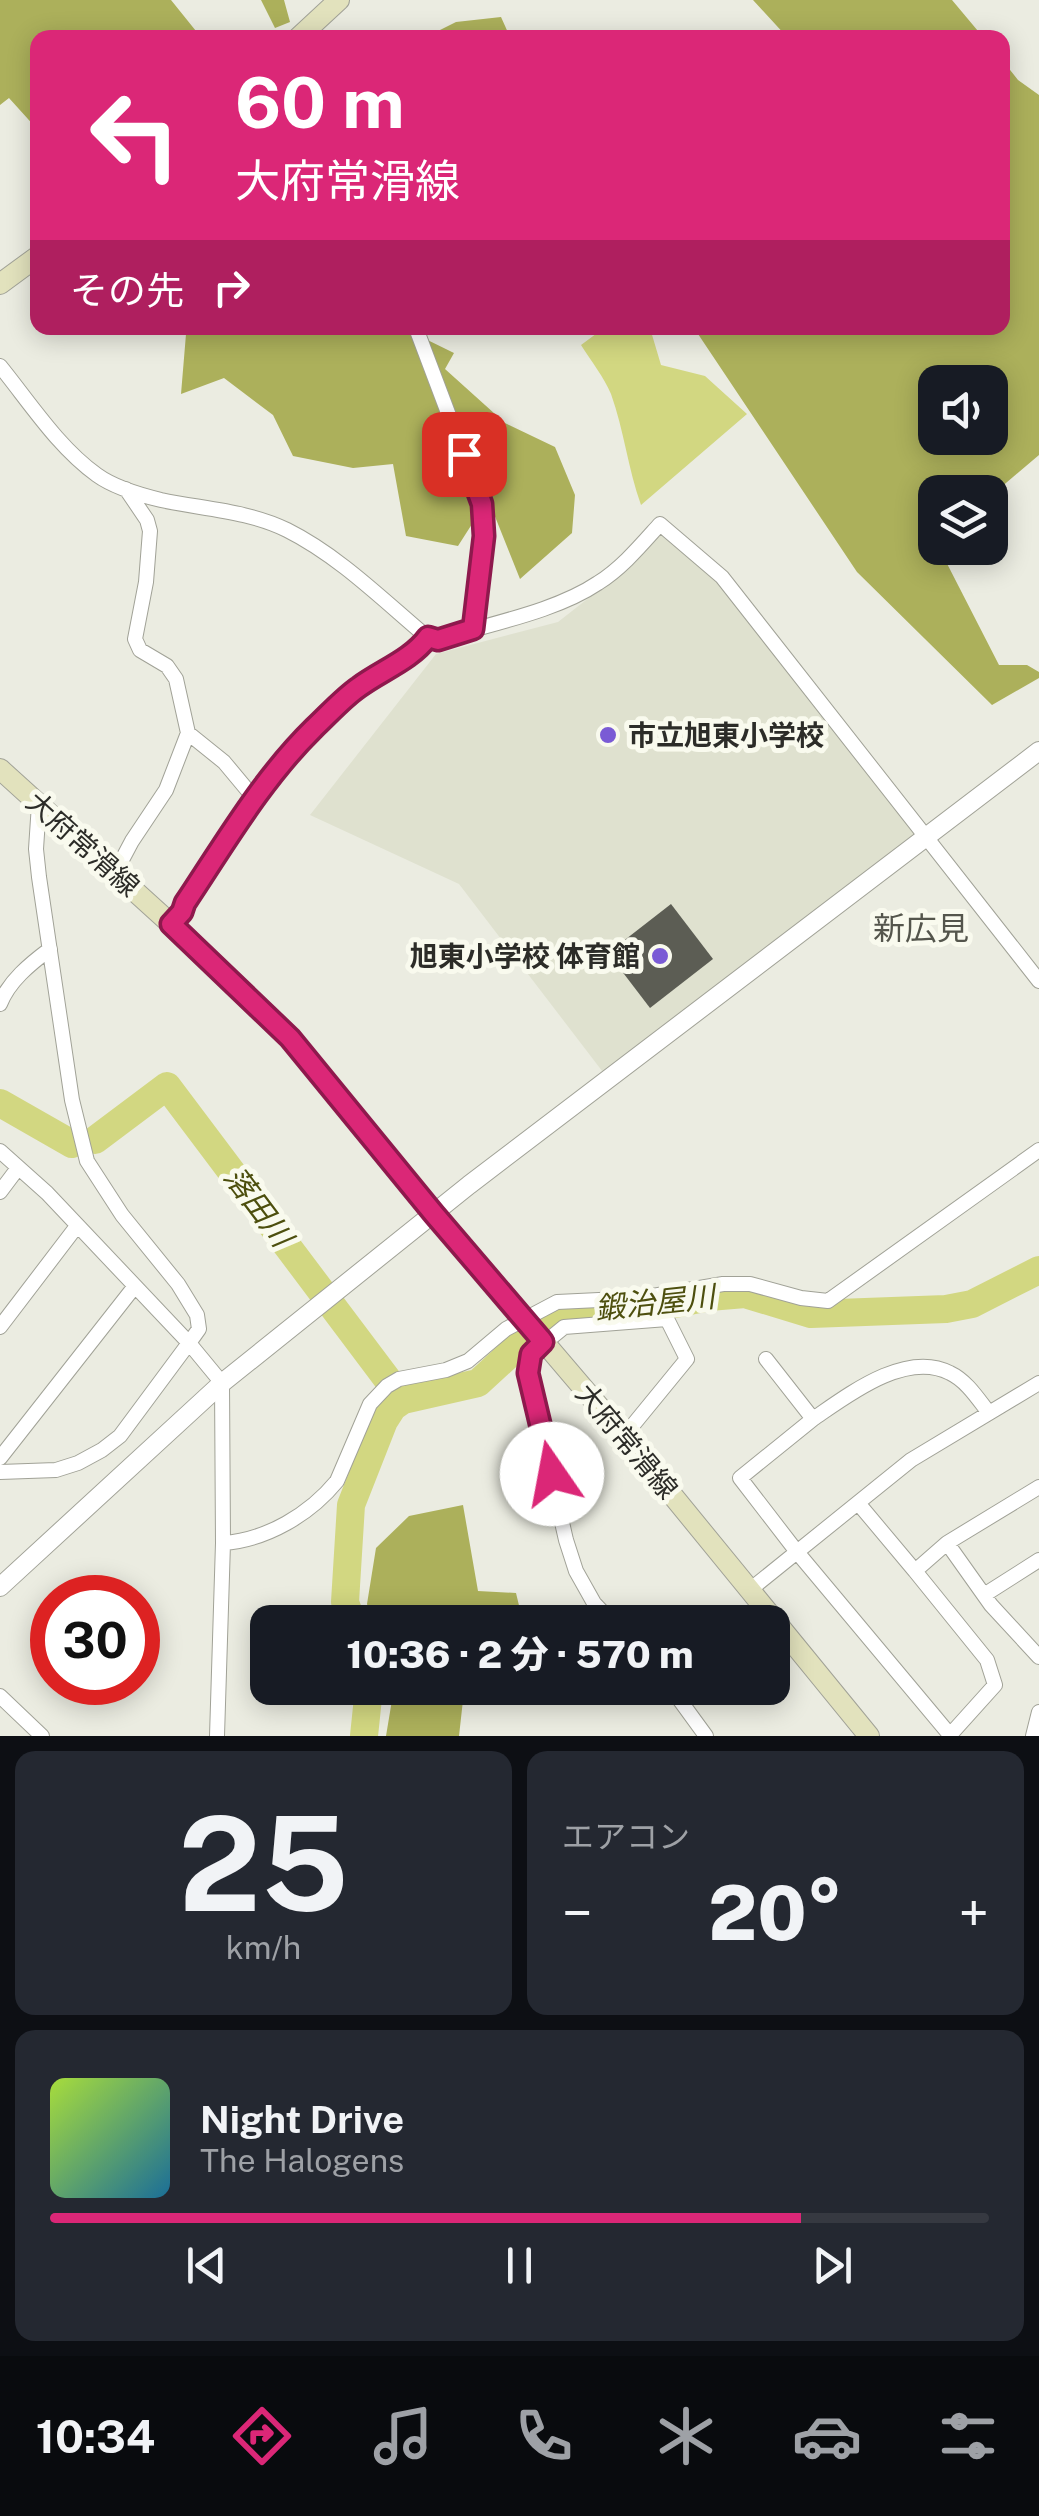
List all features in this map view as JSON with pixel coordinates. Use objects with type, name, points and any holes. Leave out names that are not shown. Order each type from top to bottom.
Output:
[{"type":"main road","points":[[307,30],[339,0]]},
{"type":"main road","points":[[0,284],[30,262]]},
{"type":"main road","name":"大府常滑線","points":[[0,769],[290,1038],[751,1589],[869,1736]]},
{"type":"street","points":[[418,335],[482,504],[484,536],[473,629]]},
{"type":"street","points":[[0,366],[72,454],[100,477],[160,500],[238,514],[284,528],[320,548],[428,637],[438,640],[570,600],[601,582],[660,524],[722,576],[1039,982]]},
{"type":"street","points":[[115,873],[166,790],[188,733],[176,679],[167,666],[140,650],[135,639],[146,582],[150,531],[126,489]]},
{"type":"street","points":[[171,924],[254,798],[292,750],[357,688],[419,649],[428,637]]},
{"type":"street","points":[[188,733],[224,762],[254,798]]},
{"type":"street","points":[[0,1587],[222,1383],[434,1214],[1039,751]]},
{"type":"street","points":[[0,1472],[56,1470],[102,1450],[120,1436],[199,1328],[197,1315],[178,1284],[122,1215],[87,1161],[72,1100],[36,849],[39,804]]},
{"type":"street","points":[[0,1004],[6,990],[50,949]]},
{"type":"street","points":[[596,1605],[576,1571],[566,1540],[528,1373],[534,1332],[557,1302],[641,1298],[723,1284],[750,1284],[800,1298],[828,1301],[1039,1150]]},
{"type":"street","points":[[0,1151],[47,1194],[190,1343],[222,1383],[224,1543],[217,1736]]},
{"type":"street","points":[[0,1192],[18,1168]]},
{"type":"street","points":[[0,1327],[77,1226]]},
{"type":"street","points":[[0,1458],[135,1286]]},
{"type":"street","points":[[224,1543],[268,1532],[308,1510],[330,1489],[370,1404],[386,1386],[398,1379],[446,1370],[468,1361],[506,1329],[534,1332],[564,1326],[667,1319],[687,1359],[624,1436]]},
{"type":"street","points":[[766,1358],[813,1419]]},
{"type":"street","points":[[858,1503],[988,1660],[995,1685],[950,1735],[740,1478],[852,1392],[896,1370],[935,1368],[948,1372],[969,1388],[989,1413]]},
{"type":"street","points":[[751,1589],[911,1460],[1039,1383]]},
{"type":"street","points":[[914,1571],[947,1543],[1039,1487]]},
{"type":"street","points":[[947,1543],[984,1595],[1039,1656]]},
{"type":"street","points":[[984,1595],[1039,1560]]},
{"type":"street","points":[[0,1696],[42,1736]]},
{"type":"street","points":[[684,1705],[706,1736]]},
{"type":"street","points":[[1033,1736],[1039,1712]]},
{"type":"shaded area","points":[[0,0],[171,0],[195,30],[30,30],[30,121],[9,98],[0,105]]},
{"type":"shaded area","points":[[261,0],[284,0],[290,22],[275,28]]},
{"type":"shaded area","points":[[753,0],[952,0],[977,30],[781,30]]},
{"type":"shaded area","points":[[501,17],[507,30],[440,30],[456,22]]},
{"type":"shaded area","points":[[1010,70],[1039,95],[1039,455],[1008,481],[1008,475],[918,475],[918,565],[948,565],[999,665],[1027,665],[1039,672],[1039,678],[992,705],[857,572],[699,335],[1010,335]]},
{"type":"shaded area","points":[[186,335],[417,335],[454,353],[445,369],[505,423],[555,447],[575,495],[572,533],[520,579],[488,499],[458,546],[406,536],[393,464],[353,468],[293,456],[273,415],[224,378],[181,394]]},
{"type":"shaded area","points":[[595,335],[652,335],[661,365],[705,376],[747,414],[641,505],[611,394],[581,345]]},
{"type":"shaded area","name":"市立旭東小学校","points":[[658,534],[666,536],[719,580],[927,837],[609,1080],[459,884],[310,815],[436,654],[558,622],[632,564]]},
{"type":"shaded area","points":[[463,1505],[478,1591],[516,1593],[519,1605],[367,1605],[376,1548],[409,1516]]},
{"type":"shaded area","points":[[391,1705],[462,1705],[459,1736],[386,1736]]},
{"type":"building","name":"旭東小学校 体育館","points":[[671,904],[713,959],[650,1008],[608,953]]},
{"type":"waterway","name":"落田川","points":[[95,1140],[167,1086],[403,1400]]},
{"type":"waterway","name":"落田川","points":[[0,1103],[72,1144]]},
{"type":"waterway","name":"鍛治屋川","points":[[346,1605],[351,1505],[393,1407],[403,1400],[478,1383],[528,1337],[568,1312],[655,1308],[745,1294],[811,1314],[946,1309],[972,1304],[1039,1270]]},
{"type":"waterway","name":"鍛治屋川","points":[[364,1736],[367,1705]]},
{"type":"place","name":"市立旭東小学校","points":[[608,735]]},
{"type":"place","name":"旭東小学校 体育館","points":[[660,956]]},
{"type":"district","name":"新広見","points":[[921,929]]},
{"type":"route","points":[[464,454],[482,504],[484,536],[473,629],[438,640],[428,637],[419,649],[357,688],[314,728],[254,798],[171,924],[290,1038],[543,1342],[531,1354],[528,1373],[552,1474]]}]
